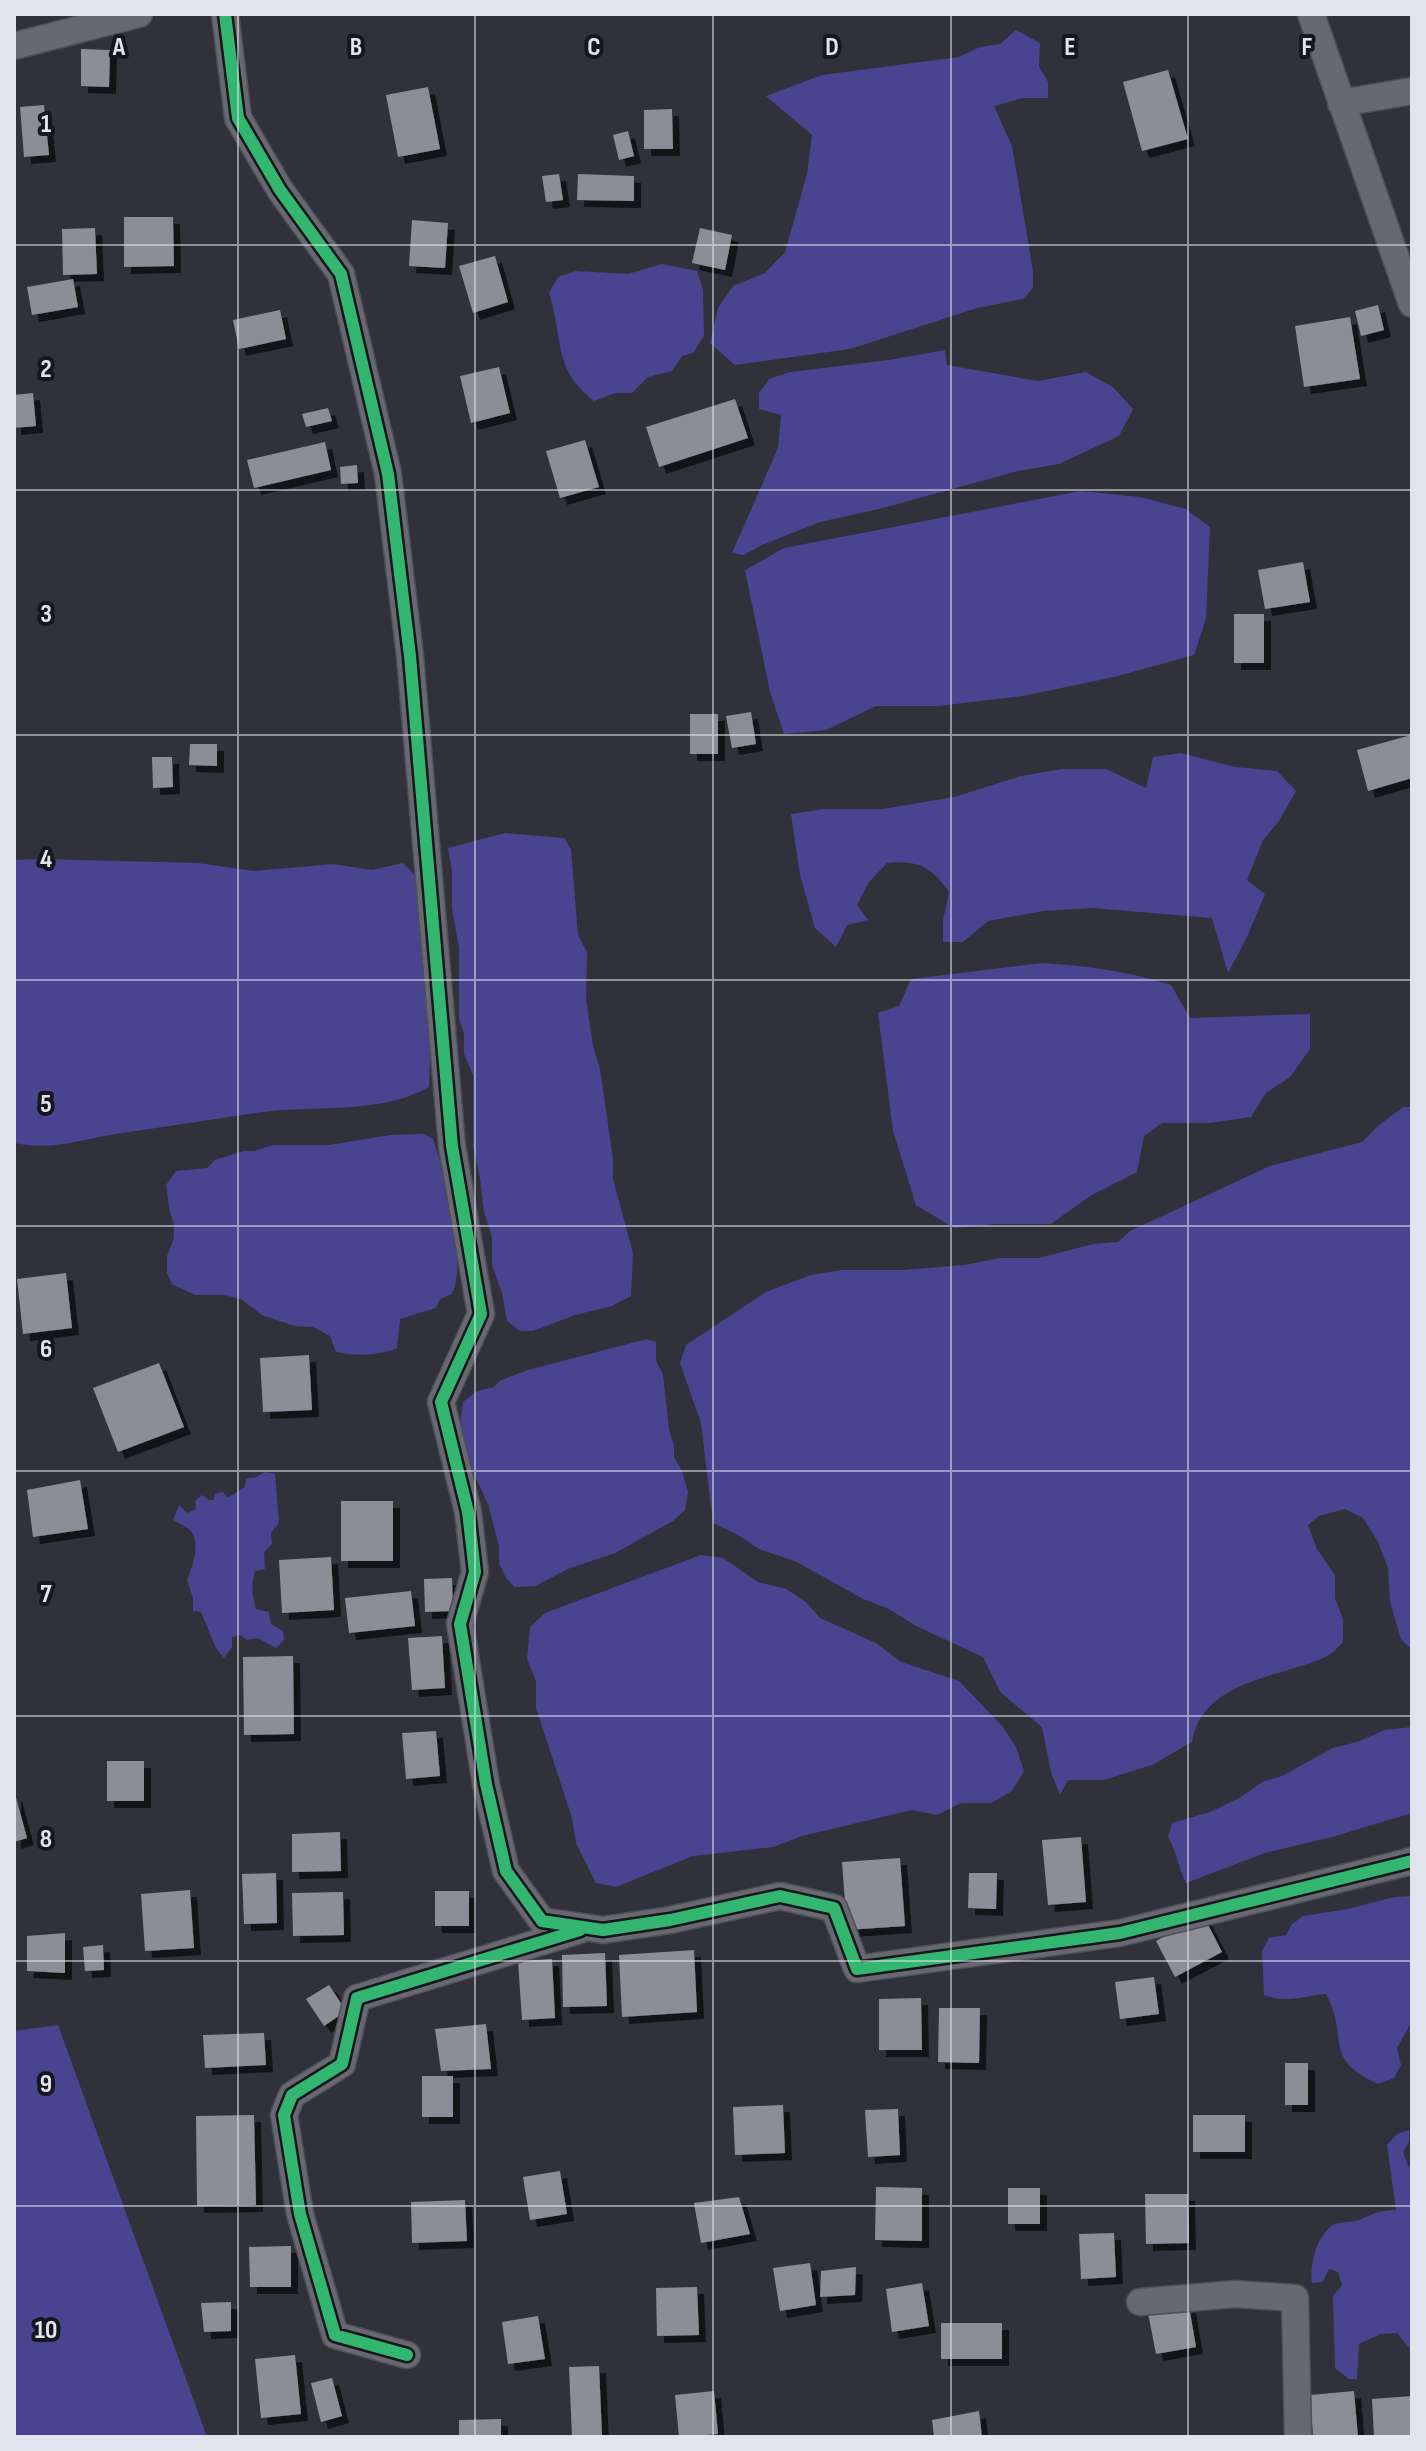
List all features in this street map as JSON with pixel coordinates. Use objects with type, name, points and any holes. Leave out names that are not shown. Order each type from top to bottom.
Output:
[{"type":"street","points":[[14,46],[139,14]]},
{"type":"street","points":[[225,14],[238,118],[280,190],[341,274],[388,474],[410,656],[452,1146],[481,1314],[441,1402],[468,1512],[475,1572],[460,1624],[486,1784],[506,1871],[542,1921],[603,1930],[670,1920],[780,1896],[834,1908],[857,1969],[1120,1933],[1412,1861]]},
{"type":"street","points":[[1311,14],[1412,304]]},
{"type":"street","points":[[1341,103],[1412,91]]},
{"type":"street","points":[[407,2355],[335,2335],[300,2214],[284,2115],[292,2095],[342,2064],[357,1998],[587,1927]]},
{"type":"street","points":[[1140,2302],[1235,2294],[1295,2298],[1298,2437]]},
{"type":"shaded area","points":[[1016,30],[1040,43],[1039,66],[1048,82],[1048,98],[1022,98],[994,106],[1012,146],[1033,271],[1033,288],[1023,299],[977,308],[850,349],[735,365],[710,343],[718,308],[733,286],[765,273],[785,252],[807,174],[812,135],[766,96],[822,75],[959,57],[980,47],[1000,44]]},
{"type":"shaded area","points":[[662,264],[697,271],[703,290],[704,336],[693,353],[682,356],[672,371],[648,377],[632,393],[615,393],[594,401],[571,377],[565,364],[549,293],[558,277],[576,271],[628,274]]},
{"type":"shaded area","points":[[945,350],[947,365],[1038,381],[1086,372],[1113,387],[1133,409],[1119,436],[1059,464],[1018,471],[820,522],[744,555],[732,553],[778,448],[781,415],[759,409],[759,393],[769,379],[790,372]]},
{"type":"shaded area","points":[[1081,491],[1140,497],[1186,509],[1210,527],[1206,619],[1194,655],[1114,677],[1023,696],[939,706],[876,706],[826,730],[784,734],[770,692],[745,570],[784,548]]},
{"type":"shaded area","points":[[1181,753],[1235,767],[1277,771],[1296,791],[1279,821],[1263,840],[1247,880],[1265,894],[1228,973],[1212,918],[1092,908],[1043,911],[988,921],[963,942],[943,942],[943,920],[949,893],[931,871],[908,863],[887,863],[869,882],[857,905],[868,920],[847,925],[836,947],[815,928],[800,875],[791,814],[824,809],[883,809],[954,797],[1021,776],[1062,769],[1106,769],[1146,788],[1153,757]]},
{"type":"shaded area","points":[[505,833],[564,838],[571,849],[578,935],[587,952],[586,999],[600,1069],[613,1179],[633,1253],[631,1296],[612,1306],[575,1315],[533,1331],[520,1331],[507,1321],[502,1293],[492,1265],[492,1237],[484,1212],[473,1146],[473,1075],[464,1054],[464,1033],[459,1019],[459,948],[452,908],[452,871],[448,848]]},
{"type":"shaded area","points":[[14,860],[198,863],[254,871],[333,864],[372,870],[403,863],[419,879],[430,1053],[429,1087],[409,1096],[366,1106],[278,1110],[66,1144],[42,1146],[14,1143]]},
{"type":"shaded area","points":[[1042,963],[1107,970],[1171,985],[1190,1018],[1310,1014],[1310,1049],[1290,1077],[1266,1093],[1251,1117],[1210,1123],[1162,1123],[1144,1136],[1137,1172],[1090,1196],[1051,1224],[954,1228],[916,1205],[893,1131],[878,1013],[899,1006],[911,979]]},
{"type":"shaded area","points":[[1403,1107],[1412,1107],[1412,1650],[1401,1639],[1390,1602],[1388,1568],[1378,1542],[1363,1518],[1345,1509],[1319,1516],[1308,1525],[1317,1549],[1335,1575],[1335,1598],[1343,1619],[1343,1642],[1323,1658],[1264,1677],[1226,1694],[1210,1706],[1199,1722],[1192,1742],[1152,1765],[1104,1780],[1068,1780],[1060,1795],[1051,1772],[1042,1727],[1001,1693],[983,1657],[863,1599],[797,1562],[759,1549],[713,1523],[701,1423],[680,1363],[686,1345],[766,1292],[811,1275],[842,1270],[904,1270],[964,1265],[1000,1258],[1039,1258],[1093,1244],[1118,1242],[1130,1231],[1270,1166],[1362,1142]]},
{"type":"shaded area","points":[[423,1134],[433,1139],[449,1195],[456,1240],[456,1279],[452,1294],[440,1299],[436,1308],[400,1319],[397,1348],[367,1354],[336,1352],[330,1336],[313,1327],[295,1326],[262,1315],[241,1299],[224,1295],[195,1295],[172,1284],[167,1273],[167,1256],[174,1238],[174,1224],[166,1185],[176,1171],[207,1168],[215,1160],[273,1145],[329,1145],[390,1135]]},
{"type":"shaded area","points":[[647,1339],[656,1342],[656,1361],[663,1374],[674,1457],[688,1492],[685,1510],[673,1521],[615,1553],[570,1568],[535,1586],[515,1587],[506,1578],[499,1563],[499,1546],[489,1507],[470,1464],[460,1424],[463,1402],[477,1391],[494,1387],[501,1380],[528,1370]]},
{"type":"shaded area","points":[[265,1472],[275,1474],[279,1523],[271,1533],[272,1544],[264,1552],[265,1569],[255,1571],[253,1595],[256,1609],[269,1612],[271,1624],[283,1631],[284,1640],[276,1648],[258,1638],[247,1640],[240,1635],[232,1637],[232,1647],[224,1658],[216,1648],[201,1612],[193,1611],[193,1598],[187,1580],[195,1554],[193,1535],[173,1520],[179,1505],[187,1513],[196,1509],[195,1501],[202,1495],[214,1500],[214,1494],[223,1492],[227,1498],[245,1487],[246,1478],[254,1478]]},
{"type":"shaded area","points":[[701,1555],[723,1558],[758,1582],[786,1589],[806,1602],[820,1618],[876,1643],[901,1662],[959,1681],[1003,1727],[1016,1747],[1024,1771],[1012,1791],[991,1803],[961,1803],[937,1815],[912,1810],[802,1836],[773,1847],[693,1856],[616,1887],[596,1883],[576,1843],[572,1818],[536,1708],[536,1681],[527,1659],[530,1627],[545,1613]]},
{"type":"shaded area","points":[[1412,1727],[1412,1813],[1265,1853],[1186,1883],[1168,1837],[1172,1823],[1210,1812],[1241,1797],[1262,1782],[1282,1776],[1333,1748],[1385,1730]]},
{"type":"shaded area","points":[[1412,1896],[1412,2021],[1397,2048],[1401,2065],[1394,2078],[1378,2084],[1360,2075],[1343,2056],[1333,2010],[1326,1994],[1288,1999],[1264,1995],[1262,1951],[1269,1938],[1286,1935],[1292,1924],[1303,1916]]},
{"type":"shaded area","points":[[58,2025],[207,2437],[14,2437],[14,2031]]},
{"type":"shaded area","points":[[1409,2130],[1409,2142],[1403,2152],[1409,2168],[1412,2165],[1412,2351],[1397,2333],[1381,2334],[1359,2344],[1357,2379],[1349,2379],[1335,2368],[1333,2296],[1342,2285],[1338,2272],[1329,2269],[1323,2282],[1312,2283],[1313,2259],[1323,2236],[1333,2225],[1396,2210],[1387,2145],[1397,2134]]},
{"type":"building","points":[[81,49],[110,50],[109,87],[81,86]]},
{"type":"building","points":[[1168,70],[1188,139],[1142,151],[1123,82]]},
{"type":"building","points":[[428,87],[440,149],[398,157],[386,95]]},
{"type":"building","points":[[44,105],[49,155],[24,157],[20,107]]},
{"type":"building","points":[[672,109],[673,149],[644,149],[644,110]]},
{"type":"building","points":[[628,131],[634,156],[619,160],[613,135]]},
{"type":"building","points":[[559,174],[563,200],[546,202],[542,176]]},
{"type":"building","points":[[578,174],[634,176],[634,201],[577,200]]},
{"type":"building","points":[[124,217],[173,217],[174,266],[124,267]]},
{"type":"building","points":[[412,220],[448,223],[445,268],[409,266]]},
{"type":"building","points":[[95,228],[97,274],[63,275],[62,229]]},
{"type":"building","points":[[700,228],[732,235],[725,270],[692,263]]},
{"type":"building","points":[[495,256],[508,302],[473,313],[459,266]]},
{"type":"building","points":[[73,279],[78,307],[32,315],[27,287]]},
{"type":"building","points":[[1378,305],[1384,330],[1361,336],[1355,311]]},
{"type":"building","points":[[280,310],[286,339],[239,349],[233,320]]},
{"type":"building","points":[[1350,317],[1360,379],[1304,387],[1295,326]]},
{"type":"building","points":[[499,367],[510,413],[471,423],[460,376]]},
{"type":"building","points":[[33,393],[36,426],[14,428],[14,395]]},
{"type":"building","points":[[735,399],[748,438],[659,467],[646,427]]},
{"type":"building","points":[[328,408],[332,421],[306,427],[302,414]]},
{"type":"building","points":[[585,440],[599,487],[560,498],[546,451]]},
{"type":"building","points":[[325,442],[331,470],[254,488],[247,460]]},
{"type":"building","points":[[357,465],[358,483],[341,484],[340,467]]},
{"type":"building","points":[[1303,562],[1310,602],[1265,609],[1258,570]]},
{"type":"building","points":[[1234,614],[1264,614],[1264,663],[1234,663]]},
{"type":"building","points":[[751,712],[756,744],[732,748],[726,716]]},
{"type":"building","points":[[690,714],[718,714],[718,754],[690,754]]},
{"type":"building","points":[[1411,735],[1412,778],[1368,791],[1357,750]]},
{"type":"building","points":[[190,744],[217,744],[217,766],[189,765]]},
{"type":"building","points":[[152,757],[172,757],[173,787],[153,788]]},
{"type":"building","points":[[66,1273],[72,1328],[23,1334],[17,1279]]},
{"type":"building","points":[[309,1355],[312,1410],[263,1412],[260,1358]]},
{"type":"building","points":[[159,1363],[184,1427],[118,1452],[93,1388]]},
{"type":"building","points":[[80,1480],[88,1529],[33,1537],[27,1490]]},
{"type":"building","points":[[341,1501],[393,1501],[393,1561],[341,1561]]},
{"type":"building","points":[[331,1557],[334,1610],[282,1613],[279,1560]]},
{"type":"building","points":[[452,1578],[453,1611],[425,1612],[424,1579]]},
{"type":"building","points":[[411,1591],[415,1626],[349,1633],[345,1598]]},
{"type":"building","points":[[442,1636],[445,1688],[412,1690],[408,1638]]},
{"type":"building","points":[[293,1656],[294,1734],[244,1735],[243,1657]]},
{"type":"building","points":[[436,1731],[440,1776],[406,1779],[402,1733]]},
{"type":"building","points":[[107,1761],[144,1761],[144,1801],[107,1801]]},
{"type":"building","points":[[14,1795],[27,1838],[14,1842]]},
{"type":"building","points":[[340,1832],[341,1871],[292,1872],[292,1834]]},
{"type":"building","points":[[1081,1837],[1086,1902],[1048,1905],[1042,1840]]},
{"type":"building","points":[[900,1858],[905,1926],[847,1930],[842,1862]]},
{"type":"building","points":[[276,1873],[277,1923],[244,1924],[242,1874]]},
{"type":"building","points":[[969,1873],[997,1873],[996,1909],[968,1908]]},
{"type":"building","points":[[190,1890],[194,1948],[145,1951],[141,1894]]},
{"type":"building","points":[[435,1891],[469,1891],[469,1926],[435,1926]]},
{"type":"building","points":[[343,1892],[344,1935],[293,1936],[292,1893]]},
{"type":"building","points":[[1203,1915],[1222,1952],[1175,1977],[1156,1941]]},
{"type":"building","points":[[65,1933],[65,1973],[27,1971],[27,1936]]},
{"type":"building","points":[[103,1945],[104,1970],[85,1971],[83,1947]]},
{"type":"building","points":[[694,1950],[697,2012],[622,2017],[619,1955]]},
{"type":"building","points":[[605,1953],[607,2006],[563,2007],[562,1955]]},
{"type":"building","points":[[552,1959],[555,2018],[522,2020],[518,1961]]},
{"type":"building","points":[[1154,1977],[1159,2014],[1120,2019],[1115,1982]]},
{"type":"building","points":[[329,1985],[346,2011],[324,2026],[306,1999]]},
{"type":"building","points":[[921,1998],[922,2050],[879,2050],[879,1999]]},
{"type":"building","points":[[939,2008],[980,2008],[979,2063],[938,2062]]},
{"type":"building","points":[[486,2024],[491,2069],[441,2071],[435,2029]]},
{"type":"building","points":[[264,2033],[266,2065],[205,2068],[203,2035]]},
{"type":"building","points":[[1285,2063],[1308,2063],[1308,2105],[1285,2105]]},
{"type":"building","points":[[422,2076],[453,2076],[453,2117],[422,2117]]},
{"type":"building","points":[[783,2105],[785,2153],[735,2155],[733,2107]]},
{"type":"building","points":[[898,2109],[900,2155],[868,2157],[865,2110]]},
{"type":"building","points":[[254,2115],[256,2205],[197,2206],[196,2116]]},
{"type":"building","points":[[1193,2115],[1245,2115],[1245,2152],[1193,2152]]},
{"type":"building","points":[[560,2171],[567,2214],[530,2220],[523,2177]]},
{"type":"building","points":[[876,2187],[922,2188],[922,2241],[875,2240]]},
{"type":"building","points":[[1008,2188],[1040,2188],[1040,2224],[1008,2224]]},
{"type":"building","points":[[1145,2194],[1188,2194],[1189,2243],[1146,2244]]},
{"type":"building","points":[[739,2197],[750,2234],[701,2243],[694,2203]]},
{"type":"building","points":[[465,2200],[467,2241],[412,2243],[411,2202]]},
{"type":"building","points":[[1114,2233],[1116,2277],[1081,2279],[1079,2234]]},
{"type":"building","points":[[291,2246],[291,2287],[250,2287],[249,2247]]},
{"type":"building","points":[[810,2263],[816,2305],[780,2311],[773,2268]]},
{"type":"building","points":[[856,2267],[855,2295],[820,2297],[821,2271]]},
{"type":"building","points":[[922,2283],[929,2326],[892,2332],[886,2289]]},
{"type":"building","points":[[697,2287],[699,2335],[657,2336],[656,2288]]},
{"type":"building","points":[[231,2302],[231,2331],[204,2332],[201,2303]]},
{"type":"building","points":[[1189,2306],[1196,2347],[1156,2354],[1148,2313]]},
{"type":"building","points":[[538,2316],[545,2359],[508,2364],[502,2322]]},
{"type":"building","points":[[941,2323],[1002,2323],[1002,2359],[941,2359]]},
{"type":"building","points":[[295,2355],[301,2414],[261,2418],[255,2359]]},
{"type":"building","points":[[599,2366],[602,2436],[572,2437],[569,2367]]},
{"type":"building","points":[[332,2378],[342,2416],[321,2422],[311,2383]]},
{"type":"building","points":[[714,2391],[718,2434],[679,2437],[675,2395]]},
{"type":"building","points":[[1354,2391],[1358,2437],[1313,2437],[1310,2395]]},
{"type":"building","points":[[1412,2396],[1412,2437],[1374,2437],[1372,2399]]},
{"type":"building","points":[[979,2411],[982,2437],[934,2437],[932,2420]]},
{"type":"building","points":[[501,2419],[501,2437],[459,2437],[459,2420]]},
{"type":"cycle path","points":[[225,14],[238,118],[280,190],[341,274],[388,474],[410,656],[452,1146],[481,1314],[441,1402],[468,1512],[475,1572],[460,1624],[486,1784],[506,1871],[542,1921],[603,1930],[670,1920],[780,1896],[834,1908],[857,1969],[1120,1933],[1412,1861]]},
{"type":"cycle path","points":[[407,2355],[335,2335],[300,2214],[284,2115],[292,2095],[342,2064],[357,1998],[580,1930]]}]
